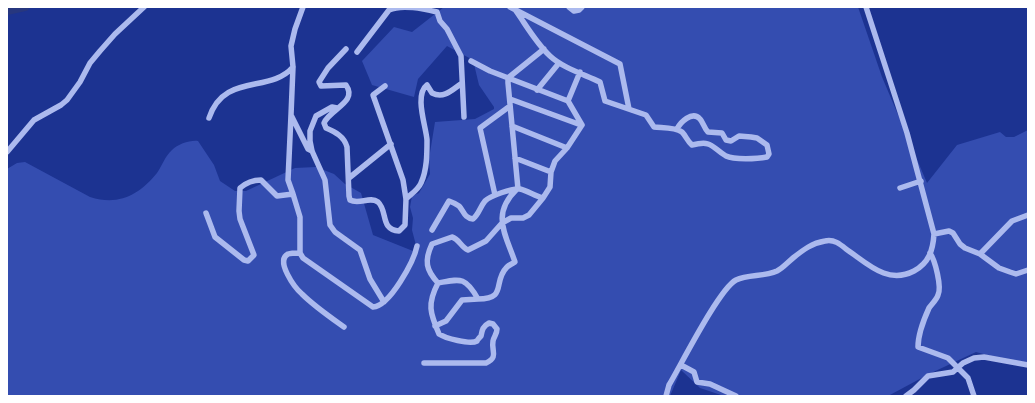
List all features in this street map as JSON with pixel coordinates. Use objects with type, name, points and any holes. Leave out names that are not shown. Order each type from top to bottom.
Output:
[{"type":"street","points":[[7,152],[34,120],[67,100],[80,82],[90,63],[115,34],[144,7]]},
{"type":"street","points":[[302,7],[295,29],[292,46],[293,67],[288,180],[300,217],[300,254],[309,263],[374,308],[378,307],[384,302],[407,270],[415,256],[417,246]]},
{"type":"street","points":[[510,7],[620,64],[629,109]]},
{"type":"street","points":[[569,7],[574,11],[579,10],[582,7]]},
{"type":"street","points":[[666,396],[670,385],[707,318],[726,289],[735,280],[776,272],[812,244],[829,240],[837,242],[884,274],[892,276],[910,273],[922,266],[930,253],[934,234],[921,181],[866,7]]},
{"type":"street","points":[[357,52],[389,10],[394,8],[422,8],[437,12],[440,21],[461,56],[464,117]]},
{"type":"street","points":[[516,11],[544,49],[559,63],[600,82],[605,101],[646,115],[654,127],[677,129],[692,145],[700,143],[712,145],[727,156],[746,159],[767,157],[769,154],[767,145],[757,138],[739,136],[731,142],[726,140],[722,133],[708,132],[700,119],[697,117],[690,116],[681,122],[677,129]]},
{"type":"street","points":[[346,49],[328,68],[319,82],[321,86],[343,85],[347,87],[349,91],[348,99],[326,117],[324,122],[326,128],[337,133],[345,141],[347,147],[349,178],[348,196],[350,200],[357,202],[373,200],[378,202],[381,205],[387,224],[393,230],[399,231],[405,225],[406,199],[403,180],[373,95],[385,86]]},
{"type":"street","points":[[508,78],[544,49]]},
{"type":"street","points":[[470,61],[480,67],[568,101],[582,125]]},
{"type":"street","points":[[537,90],[559,63]]},
{"type":"street","points":[[209,118],[217,100],[224,94],[284,75],[293,67]]},
{"type":"street","points":[[568,101],[580,72]]},
{"type":"street","points":[[435,326],[446,321],[462,300],[488,299],[495,295],[499,289],[501,276],[507,267],[515,262],[502,223],[504,206],[518,189],[508,78]]},
{"type":"street","points":[[406,199],[421,183],[427,162],[427,138],[422,109],[423,90],[428,86],[432,93],[441,96],[462,83]]},
{"type":"street","points":[[510,99],[582,125]]},
{"type":"street","points":[[495,195],[480,128],[510,106]]},
{"type":"street","points":[[337,108],[332,107],[316,116],[310,131],[312,151],[325,180],[330,225],[332,229],[360,250],[370,279],[384,302]]},
{"type":"street","points":[[291,116],[308,149],[312,151]]},
{"type":"street","points":[[438,283],[430,275],[427,267],[429,249],[432,244],[452,237],[456,238],[464,249],[468,250],[486,241],[502,223],[511,218],[523,218],[529,215],[550,187],[551,172],[555,161],[567,148],[582,125]]},
{"type":"street","points":[[512,126],[567,148]]},
{"type":"street","points":[[349,178],[391,144]]},
{"type":"street","points":[[515,158],[551,172]]},
{"type":"street","points":[[206,213],[215,238],[244,260],[248,261],[254,255],[240,219],[240,188],[254,180],[261,180],[277,196],[293,194]]},
{"type":"street","points":[[900,188],[921,181]]},
{"type":"street","points":[[432,230],[449,201],[458,205],[468,219],[473,219],[477,216],[483,203],[488,198],[495,195],[518,189],[543,198]]},
{"type":"street","points":[[980,254],[1012,221],[1028,215]]},
{"type":"street","points":[[934,234],[948,231],[953,233],[960,244],[965,248],[980,254],[988,261],[1010,272],[1016,274],[1028,270]]},
{"type":"street","points":[[300,254],[290,253],[286,255],[283,262],[285,269],[301,294],[344,327]]},
{"type":"street","points":[[930,253],[934,259],[938,282],[938,296],[929,308],[918,339],[918,347],[948,358],[968,378],[974,396]]},
{"type":"street","points":[[424,363],[486,363],[491,360],[494,356],[493,341],[497,333],[497,329],[493,324],[489,323],[485,325],[481,336],[476,341],[472,342],[443,336],[439,334],[435,326],[430,307],[432,293],[438,283],[458,279],[472,289],[478,299]]},
{"type":"street","points":[[906,396],[928,376],[953,372],[963,362],[974,358],[984,357],[1028,365]]},
{"type":"street","points":[[681,365],[694,372],[697,382],[710,384],[736,396]]},
{"type":"shaded area","points":[[444,7],[858,7],[882,77],[927,183],[957,145],[1000,132],[1006,137],[1014,137],[1028,130],[1028,362],[1008,361],[976,352],[929,374],[888,396],[724,396],[700,388],[681,370],[670,396],[7,396],[7,169],[17,163],[25,162],[90,197],[110,200],[119,199],[136,193],[150,181],[157,173],[167,155],[175,148],[181,144],[198,141],[214,165],[220,181],[235,191],[246,191],[295,168],[316,167],[334,174],[345,184],[361,193],[373,235],[418,253],[412,230],[413,218],[410,207],[412,196],[419,193],[430,174],[429,159],[435,122],[475,119],[494,109],[494,107],[479,85],[473,60],[447,46],[418,79],[414,97],[372,85],[362,61],[394,27],[412,32]]},
{"type":"waterway","points":[[7,11],[25,7]]}]
